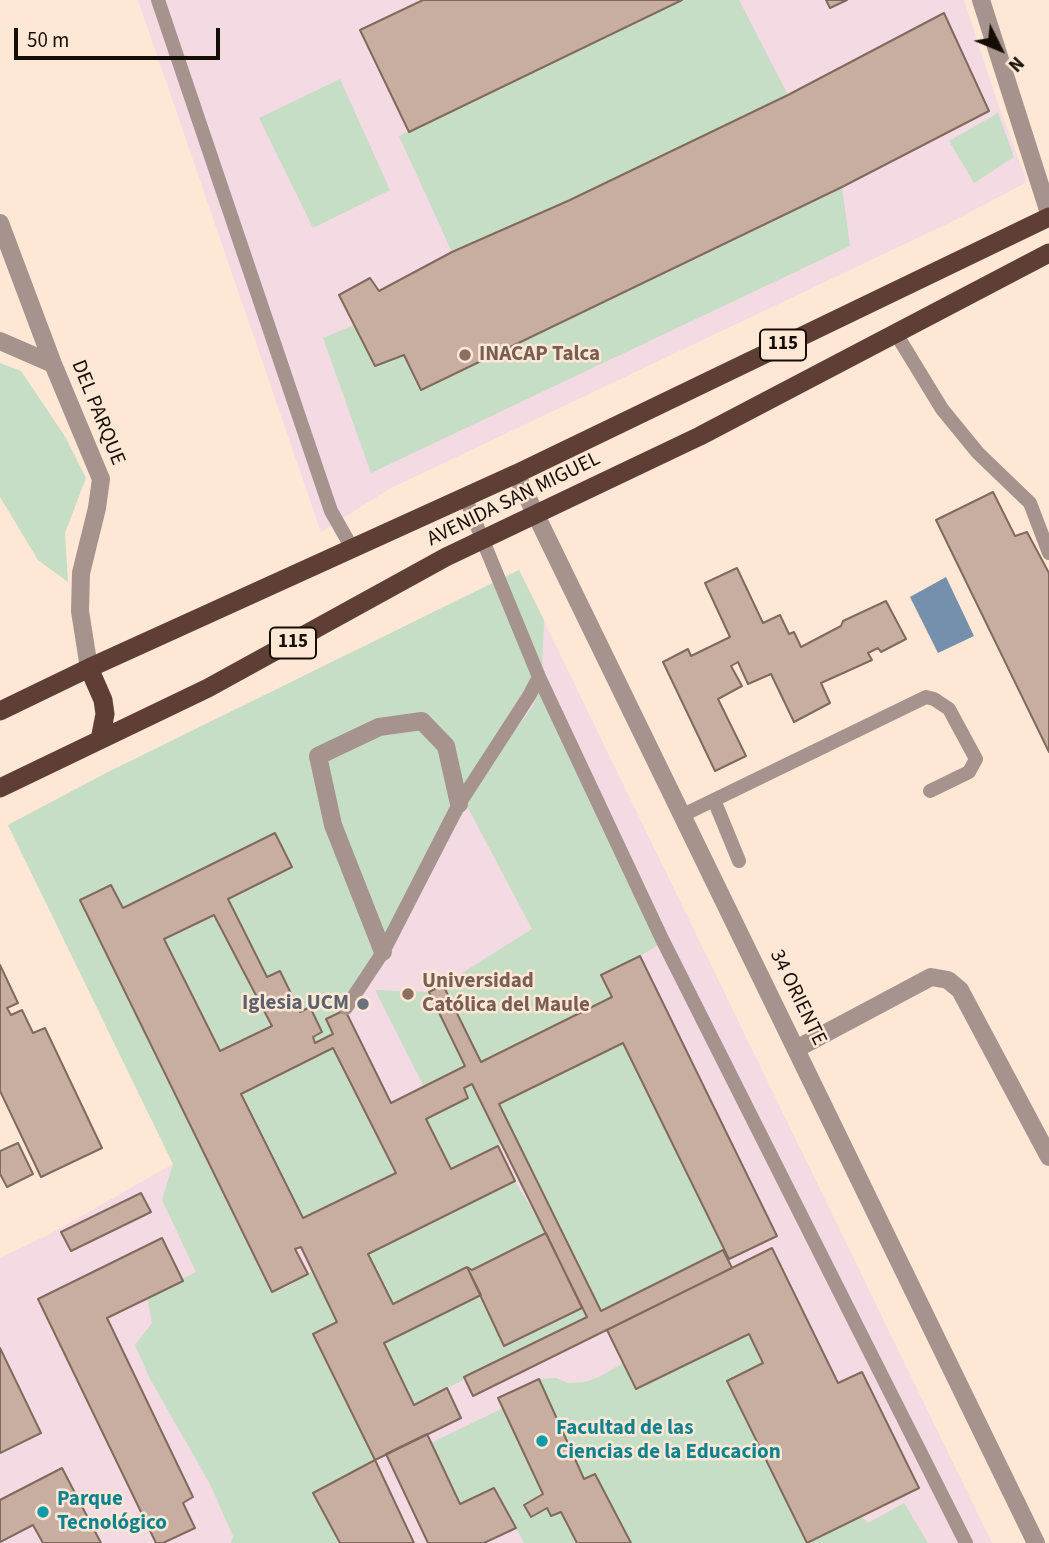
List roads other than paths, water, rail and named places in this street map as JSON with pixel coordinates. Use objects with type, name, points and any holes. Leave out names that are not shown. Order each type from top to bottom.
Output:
[{"type":"highway","name":"AVENIDA SAN MIGUEL","points":[[0,711],[516,474],[1049,215]]},
{"type":"highway","name":"AVENIDA SAN MIGUEL","points":[[0,788],[208,688],[394,585],[700,436],[1049,253]]},
{"type":"highway","points":[[89,668],[103,700],[105,714],[100,740]]},
{"type":"street","points":[[981,0],[1049,215]]},
{"type":"street","name":"DEL PARQUE","points":[[0,223],[53,364],[101,479],[97,508],[81,573],[80,611],[89,668]]},
{"type":"street","points":[[0,341],[53,364]]},
{"type":"street","name":"34 ORIENTE","points":[[516,474],[1036,1543]]},
{"type":"street","points":[[383,951],[333,825],[318,756],[379,727],[422,721],[446,746],[459,804]]},
{"type":"street","points":[[796,1049],[931,977],[948,980],[960,990],[1049,1157]]},
{"type":"lane","points":[[158,0],[331,511],[352,548]]},
{"type":"lane","points":[[895,332],[942,409],[978,453],[1030,503],[1049,554]]},
{"type":"lane","points":[[465,497],[539,677],[662,939],[966,1543]]},
{"type":"lane","points":[[346,1007],[383,951],[459,804],[539,677]]},
{"type":"lane","points":[[682,815],[926,697],[949,709],[976,759],[969,772],[930,792]]},
{"type":"lane","points":[[714,800],[739,861]]},
{"type":"water","points":[[946,577],[974,636],[938,653],[910,597]]},
{"type":"place","name":"INACAP Talca","points":[[465,355]]},
{"type":"place","name":"Universidad Católica del Maule","points":[[408,994]]},
{"type":"place","name":"Iglesia UCM","points":[[363,1004]]},
{"type":"place","name":"Facultad de las Ciencias de la Educacion","points":[[542,1441]]},
{"type":"place","name":"Parque Tecnológico","points":[[43,1512]]}]
